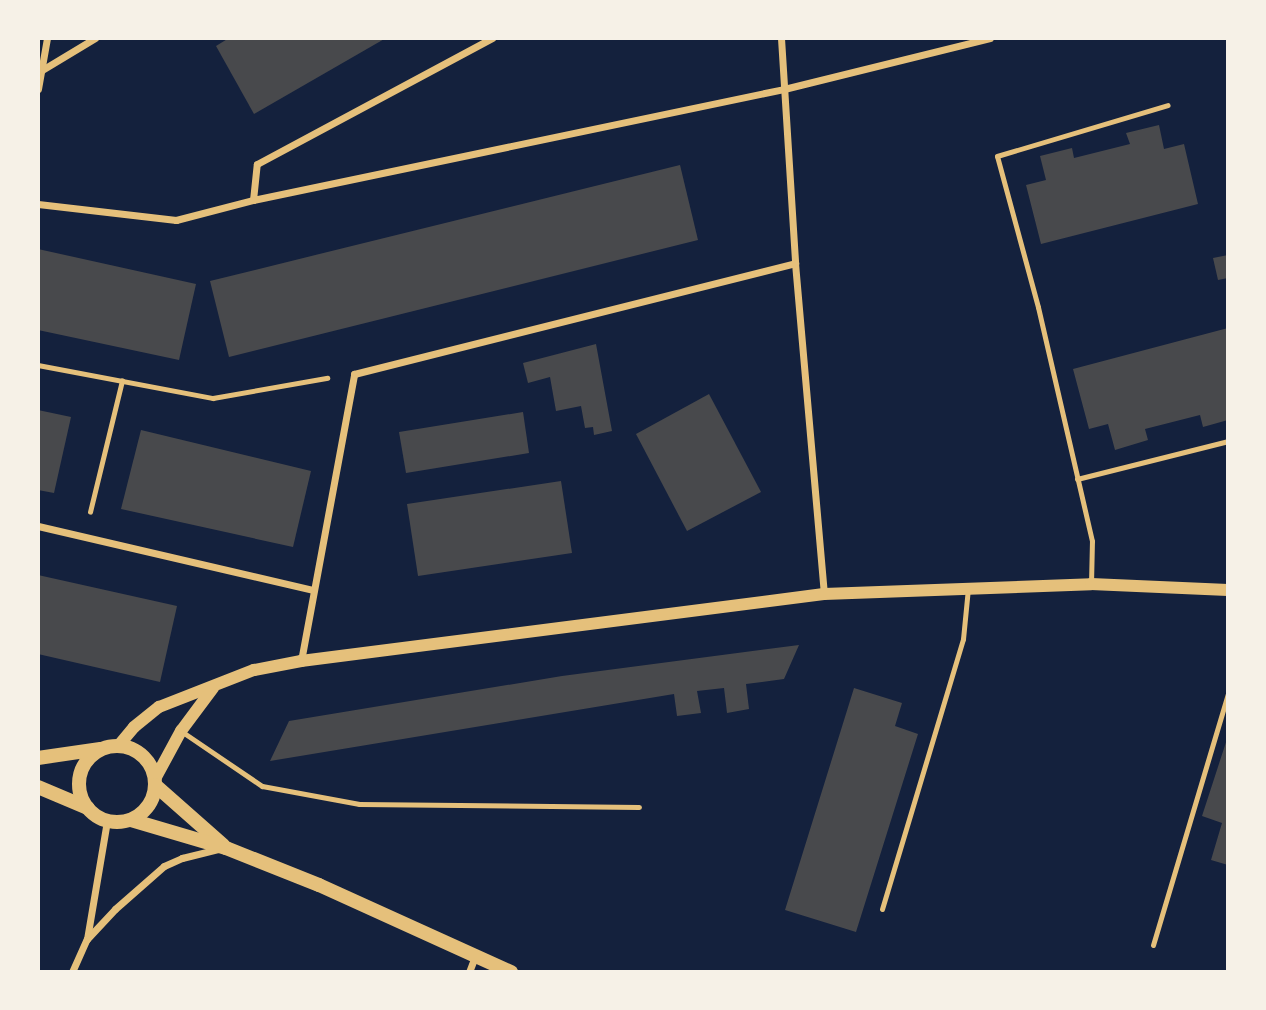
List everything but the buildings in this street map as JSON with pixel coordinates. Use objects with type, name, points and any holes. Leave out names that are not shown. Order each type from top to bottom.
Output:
[{"type":"main road","points":[[38,758],[119,745],[143,755],[155,782],[226,848]]},
{"type":"main road","points":[[88,808],[79,786],[80,774],[92,755],[102,748]]},
{"type":"main road","points":[[131,820],[150,804],[155,782]]},
{"type":"main road","points":[[38,787],[88,808],[107,821],[131,820],[226,848],[319,885],[511,971]]},
{"type":"street","points":[[38,89],[47,38]]},
{"type":"street","points":[[42,70],[95,38]]},
{"type":"street","points":[[253,200],[257,164],[492,38]]},
{"type":"street","points":[[781,38],[794,263],[824,594]]},
{"type":"street","points":[[38,204],[176,219],[253,200],[784,89],[990,38]]},
{"type":"street","points":[[301,662],[354,374],[794,263]]},
{"type":"street","points":[[38,526],[314,590]]},
{"type":"street","points":[[119,745],[134,727],[159,707],[254,670],[301,662],[824,594],[1091,584],[1227,590]]},
{"type":"street","points":[[155,782],[181,731],[213,688]]},
{"type":"street","points":[[72,971],[87,939],[107,821]]},
{"type":"street","points":[[87,939],[115,909],[164,866],[204,851],[226,848]]},
{"type":"street","points":[[469,971],[475,954]]},
{"type":"lane","points":[[1091,584],[1091,541],[1038,307],[997,156],[1168,105]]},
{"type":"lane","points":[[1077,479],[1227,441]]},
{"type":"lane","points":[[882,909],[963,639],[968,588]]},
{"type":"lane","points":[[1153,945],[1227,694]]},
{"type":"lane","points":[[181,731],[262,786],[359,804],[639,807]]},
{"type":"path","points":[[38,365],[213,398],[354,374]]},
{"type":"path","points":[[84,537],[122,381]]}]
